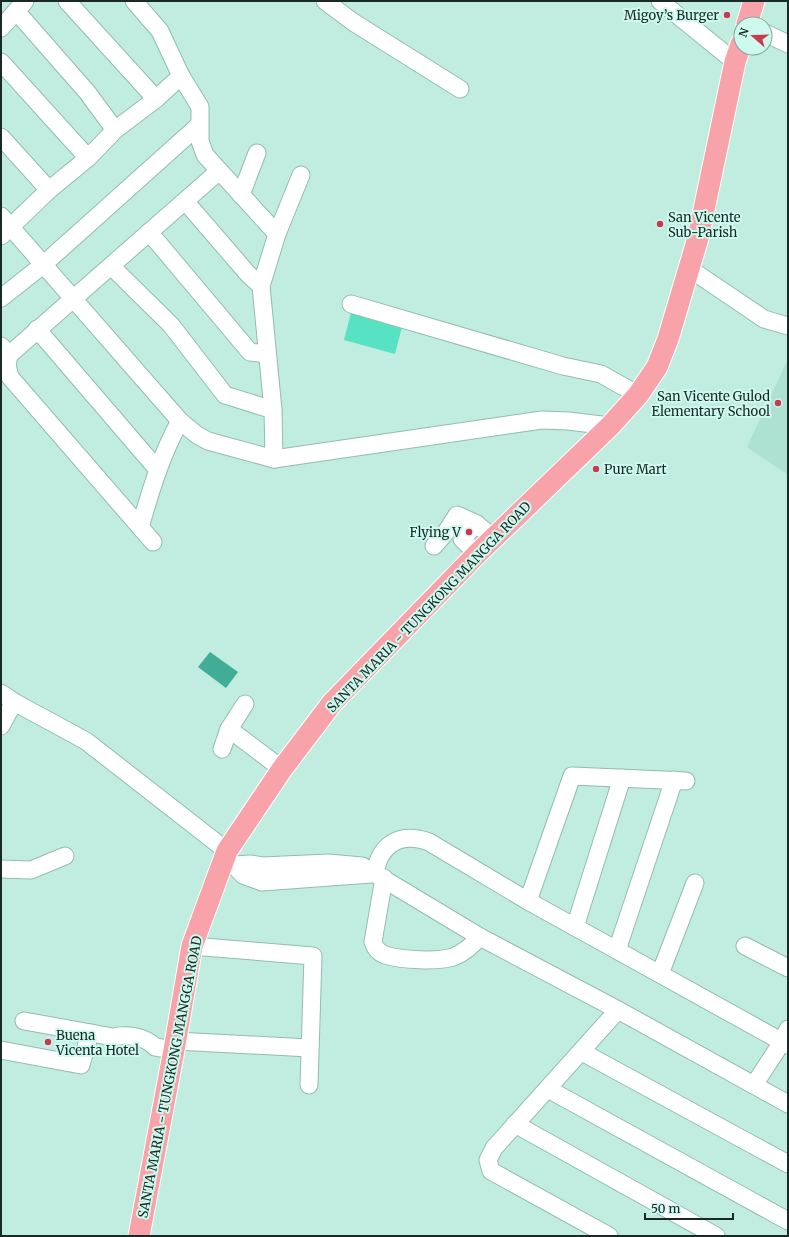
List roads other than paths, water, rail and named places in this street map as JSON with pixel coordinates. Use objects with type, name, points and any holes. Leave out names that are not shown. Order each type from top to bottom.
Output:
[{"type":"main road","points":[[749,16],[754,1]]},
{"type":"main road","name":"SANTA MARIA - TUNGKONG MANGGA ROAD","points":[[139,1236],[175,1046],[192,946],[228,859],[282,769],[332,703],[469,547],[493,538],[610,426],[638,395],[657,367],[668,339],[690,269],[737,56]]},
{"type":"street","points":[[67,1],[156,99]]},
{"type":"street","points":[[134,1],[160,31],[181,76],[200,107],[198,126],[200,141],[205,155],[218,172],[277,234]]},
{"type":"street","points":[[325,1],[353,22],[460,89]]},
{"type":"street","points":[[660,1],[733,50]]},
{"type":"street","points":[[1,28],[20,6],[115,130]]},
{"type":"street","points":[[773,37],[788,44]]},
{"type":"street","points":[[1,62],[88,158]]},
{"type":"street","points":[[181,76],[156,99],[115,130],[88,158],[4,227],[44,264],[180,421],[197,435],[208,441],[274,459],[542,420],[568,421],[610,426]]},
{"type":"street","points":[[1,298],[44,264],[198,126]]},
{"type":"street","points":[[1,137],[49,190]]},
{"type":"street","points":[[240,195],[257,153]]},
{"type":"street","points":[[153,542],[10,377],[5,350],[38,329],[74,299],[218,172]]},
{"type":"street","points":[[274,459],[273,410],[261,286],[277,234],[302,175]]},
{"type":"street","points":[[185,201],[248,274],[261,286]]},
{"type":"street","points":[[149,232],[250,352],[267,354]]},
{"type":"street","points":[[111,266],[171,325],[225,395],[273,410]]},
{"type":"street","points":[[690,269],[764,319],[788,326]]},
{"type":"street","points":[[351,304],[555,364],[601,374],[638,395]]},
{"type":"street","points":[[38,329],[158,470]]},
{"type":"street","points":[[140,527],[168,442],[180,421]]},
{"type":"street","points":[[434,546],[446,532],[457,515],[477,524],[493,538]]},
{"type":"street","points":[[446,532],[469,547],[477,524]]},
{"type":"street","points":[[1,726],[8,698],[86,741],[228,859],[263,866],[328,863],[362,866],[380,875],[480,937],[618,1010],[788,1104]]},
{"type":"street","points":[[222,750],[229,729],[245,704]]},
{"type":"street","points":[[229,729],[282,769]]},
{"type":"street","points":[[528,901],[572,776],[680,781],[617,950]]},
{"type":"street","points":[[575,927],[622,778]]},
{"type":"street","points":[[480,937],[466,951],[454,957],[435,961],[385,955],[376,949],[373,942],[380,875],[379,858],[388,846],[406,838],[419,839],[429,842],[528,901],[660,974],[786,1038],[754,1086]]},
{"type":"street","points":[[1,869],[31,870],[65,856]]},
{"type":"street","points":[[660,974],[696,883]]},
{"type":"street","points":[[192,946],[313,956],[309,1085]]},
{"type":"street","points":[[745,946],[788,968]]},
{"type":"street","points":[[608,1236],[491,1171],[488,1160],[494,1148],[582,1052],[618,1010]]},
{"type":"street","points":[[24,1022],[113,1037],[123,1035],[149,1040],[155,1047],[309,1048]]},
{"type":"street","points":[[2,1044],[81,1065],[90,1033]]},
{"type":"street","points":[[582,1052],[788,1164]]},
{"type":"street","points":[[548,1089],[788,1221]]},
{"type":"street","points":[[515,1124],[716,1236]]},
{"type":"place","name":"Migoy’s Burger","points":[[727,15]]},
{"type":"place","name":"San Vicente Sub-Parish","points":[[660,224]]},
{"type":"place","name":"San Vicente Gulod Elementary School","points":[[778,403]]},
{"type":"place","name":"Pure Mart","points":[[596,469]]},
{"type":"place","name":"Flying V","points":[[469,532]]},
{"type":"place","name":"Buena Vicenta Hotel","points":[[48,1042]]}]
